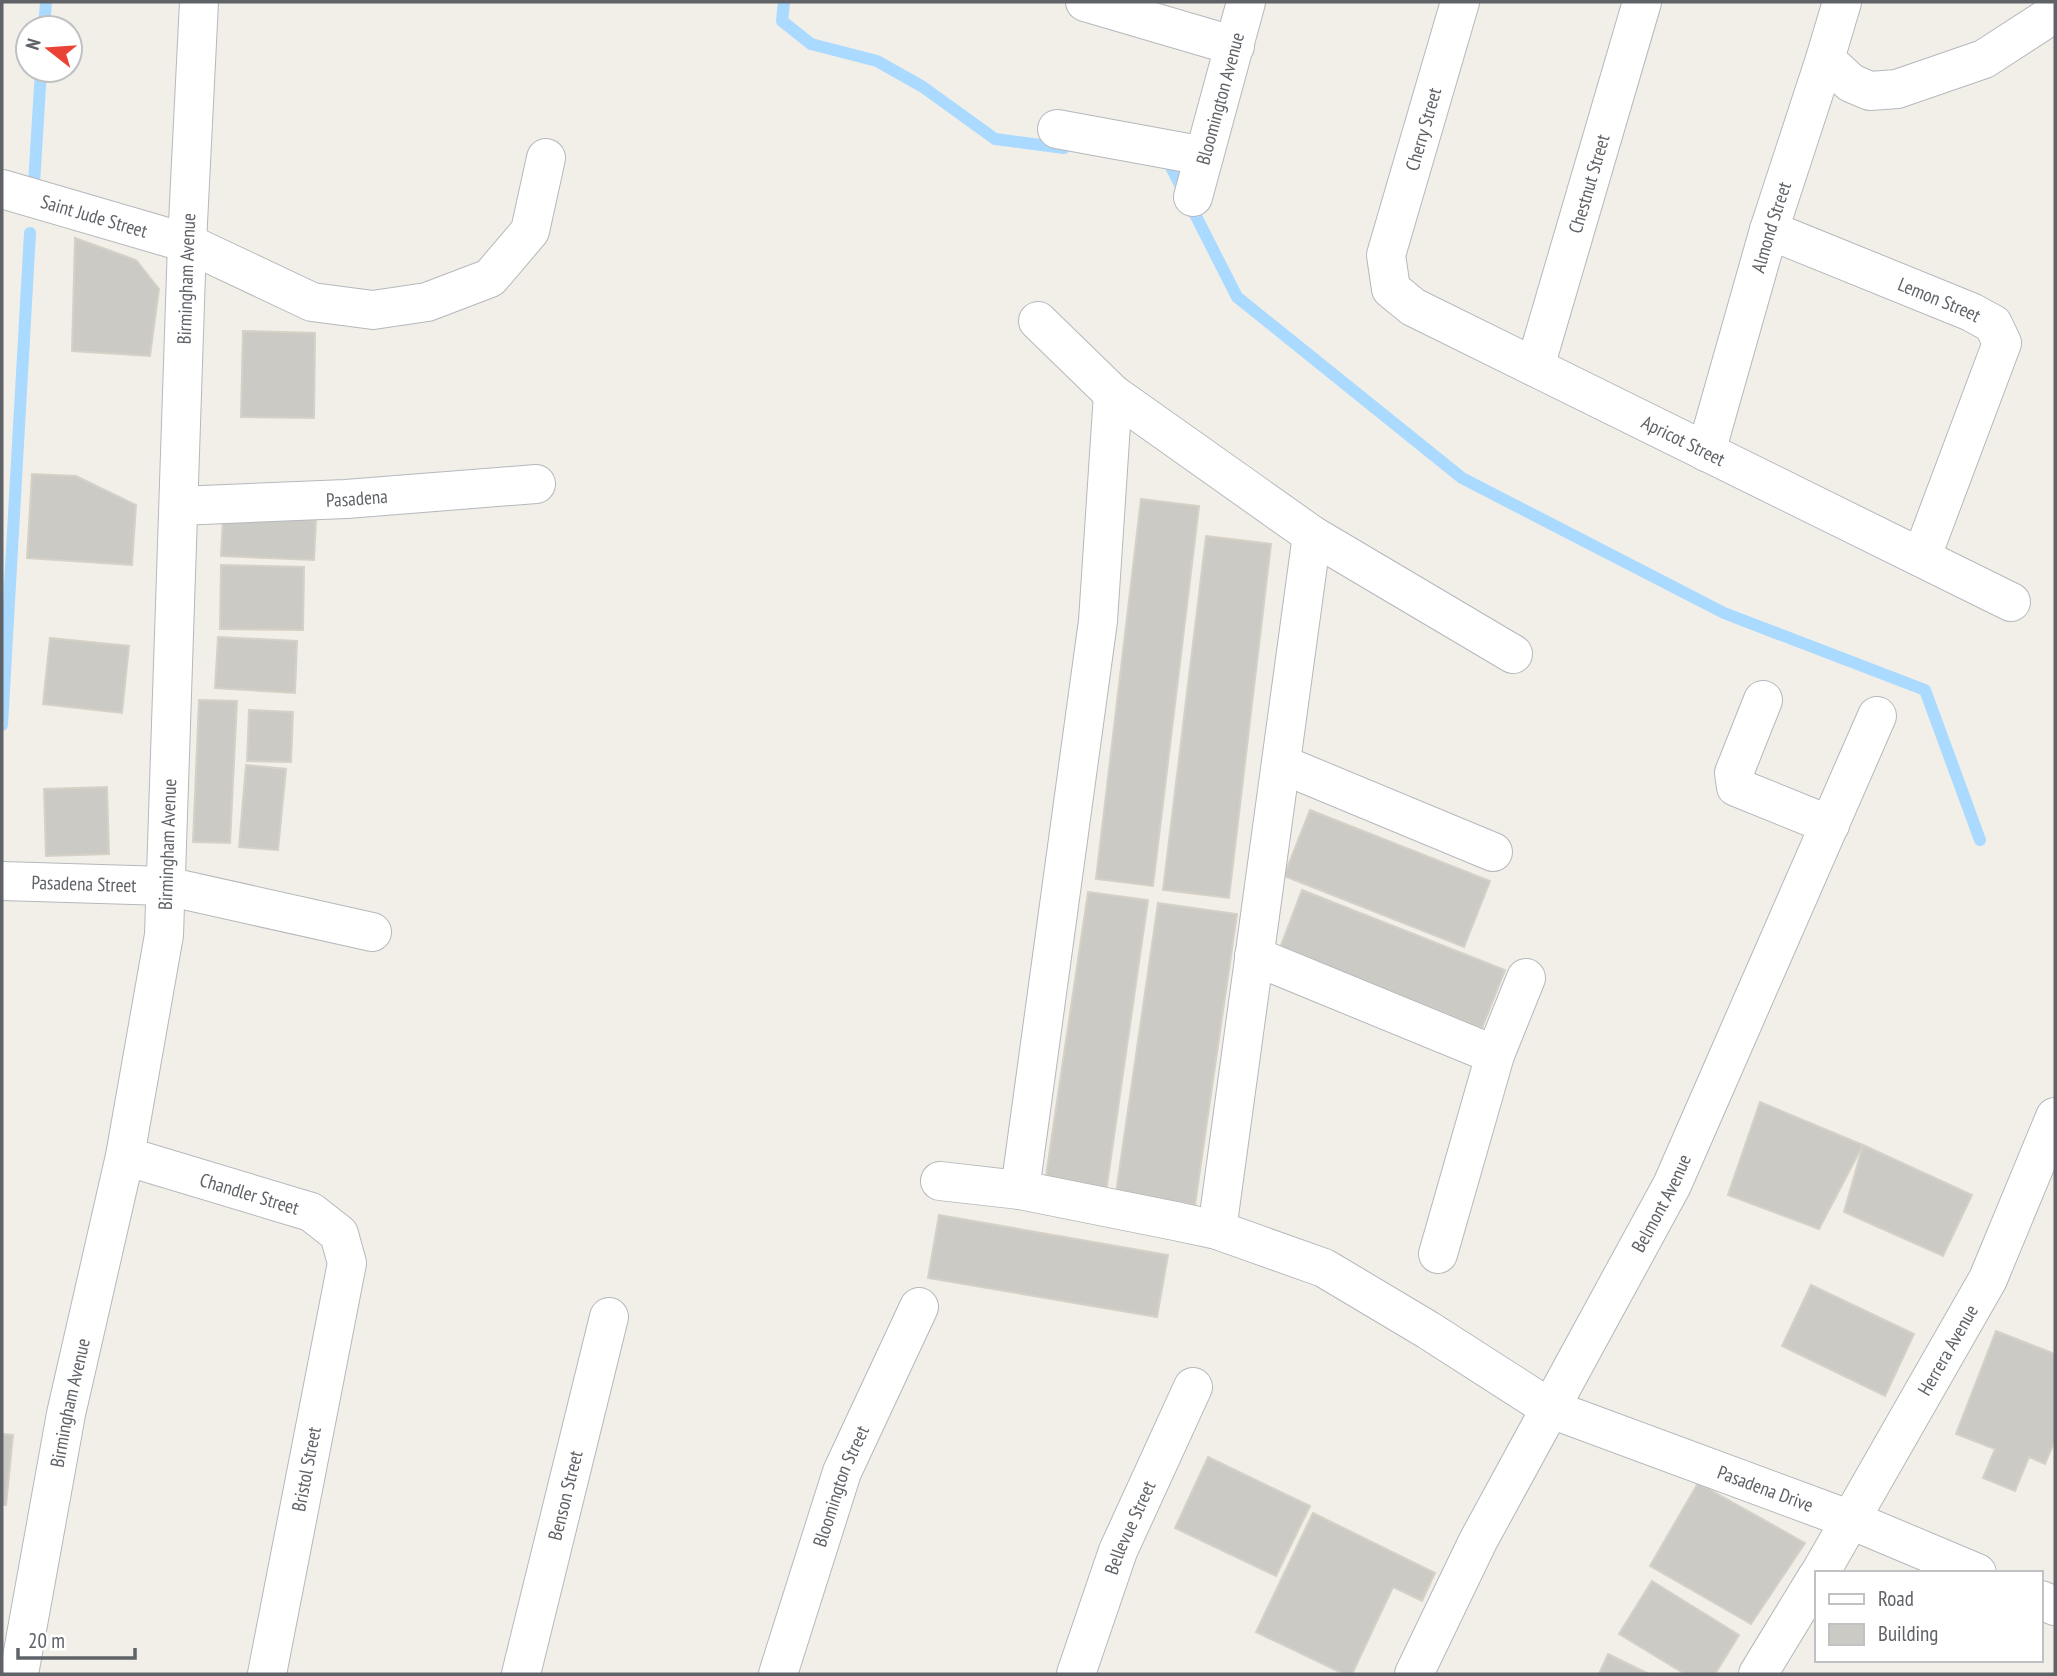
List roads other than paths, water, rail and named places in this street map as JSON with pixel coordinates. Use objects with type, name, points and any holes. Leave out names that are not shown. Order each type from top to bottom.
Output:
[{"type":"street","name":"Birmingham Avenue","points":[[19,1674],[66,1414],[125,1156],[164,935],[187,243],[199,2]]},
{"type":"street","points":[[1085,2],[1235,46]]},
{"type":"street","name":"Bloomington Avenue","points":[[1193,197],[1246,2]]},
{"type":"street","name":"Cherry Street","points":[[1385,256],[1460,2]]},
{"type":"street","name":"Chestnut Street","points":[[1535,367],[1642,2]]},
{"type":"street","name":"Almond Street","points":[[1706,452],[1769,230],[1842,2]]},
{"type":"street","points":[[1825,59],[1851,83],[1870,91],[1897,89],[1984,59],[2055,13]]},
{"type":"street","points":[[1057,129],[1204,156]]},
{"type":"street","name":"Saint Jude Street","points":[[2,189],[187,243],[312,302],[373,310],[427,302],[490,278],[530,231],[546,158]]},
{"type":"street","name":"Lemon Street","points":[[1769,230],[1970,312],[1993,324],[2002,342],[1922,556]]},
{"type":"street","name":"Apricot Street","points":[[1385,256],[1391,289],[1413,307],[2011,602]]},
{"type":"street","points":[[1038,321],[1113,394],[1312,535],[1513,654]]},
{"type":"street","points":[[1020,1190],[1098,621],[1113,394]]},
{"type":"street","name":"Pasadena","points":[[179,506],[346,499],[536,484]]},
{"type":"street","points":[[1217,1230],[1312,535]]},
{"type":"street","points":[[1763,700],[1734,773],[1735,786],[1830,825]]},
{"type":"street","name":"Belmont Avenue","points":[[1414,1674],[1478,1541],[1672,1185],[1877,716]]},
{"type":"street","points":[[1281,764],[1493,852]]},
{"type":"street","name":"Pasadena Street","points":[[2,881],[166,886],[372,932]]},
{"type":"street","points":[[1254,956],[1495,1055]]},
{"type":"street","points":[[1438,1254],[1495,1055],[1526,978]]},
{"type":"street","name":"Herrera Avenue","points":[[1820,1571],[1988,1279],[2055,1117]]},
{"type":"street","name":"Chandler Street","points":[[125,1156],[311,1212],[339,1234],[347,1263]]},
{"type":"street","name":"Pasadena Drive","points":[[940,1181],[1020,1190],[1217,1230],[1324,1268],[1429,1330],[1551,1409],[1851,1520],[1971,1571]]},
{"type":"street","name":"Bristol Street","points":[[267,1674],[347,1263]]},
{"type":"street","name":"Bloomington Street","points":[[778,1674],[842,1472],[919,1307]]},
{"type":"street","name":"Benson Street","points":[[521,1674],[609,1317]]},
{"type":"street","name":"Bellevue Street","points":[[1076,1674],[1118,1551],[1194,1387]]},
{"type":"street","name":"Herrera Avenue","points":[[1758,1674],[1815,1580]]},
{"type":"waterway","points":[[45,14],[46,2]]},
{"type":"waterway","points":[[784,2],[782,21],[811,44],[877,61],[923,87],[995,139],[1064,148]]},
{"type":"waterway","points":[[34,184],[40,84]]},
{"type":"waterway","points":[[1162,160],[1168,161],[1237,297],[1462,478],[1724,613],[1925,690],[1980,840]]},
{"type":"waterway","points":[[2,725],[30,233]]}]
